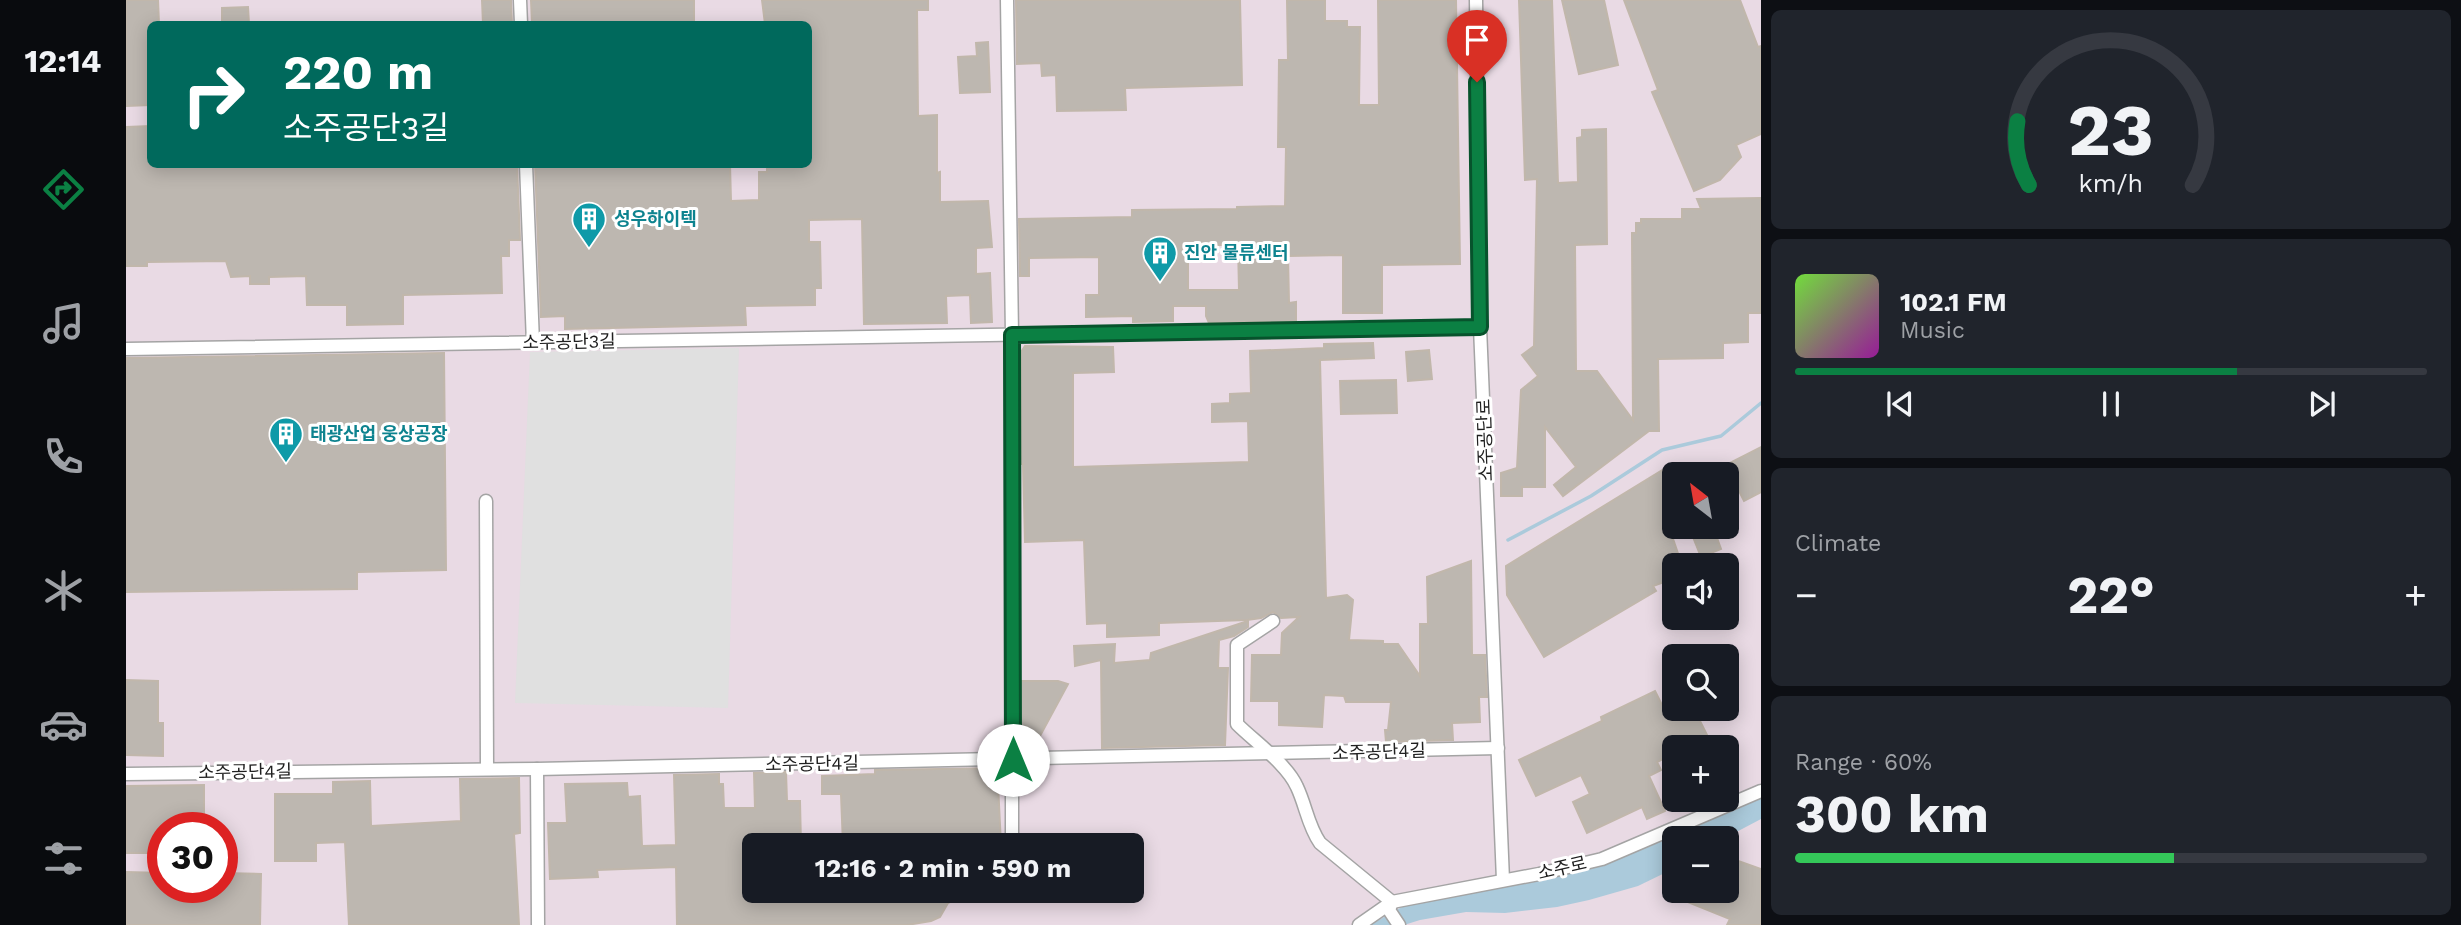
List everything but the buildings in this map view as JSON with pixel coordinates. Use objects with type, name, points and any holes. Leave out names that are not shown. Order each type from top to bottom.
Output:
[{"type":"street","points":[[520,0],[521,21]]},
{"type":"street","points":[[1007,0],[1012,335],[1012,833]]},
{"type":"street","name":"소주공단로","points":[[1476,0],[1480,327],[1503,880]]},
{"type":"street","points":[[526,168],[533,343]]},
{"type":"street","name":"소주공단3길","points":[[126,349],[1480,327]]},
{"type":"street","points":[[486,501],[487,769]]},
{"type":"street","points":[[1273,621],[1237,645],[1237,724],[1287,771],[1297,786],[1313,833],[1320,843],[1392,902],[1389,910],[1399,925]]},
{"type":"street","name":"소주공단4길","points":[[126,774],[1013,760],[1498,748]]},
{"type":"street","points":[[537,769],[538,925]]},
{"type":"street","name":"소주로","points":[[1359,925],[1392,902],[1602,859],[1761,791]]},
{"type":"shaded area","points":[[126,0],[1761,0],[1761,925],[126,925]]},
{"type":"shaded area","points":[[739,348],[728,708],[515,703],[530,352]]},
{"type":"water","points":[[1761,794],[1761,819],[1739,831],[1739,826],[1693,826],[1723,812],[1739,812],[1739,804]]},
{"type":"water","points":[[1662,841],[1662,874],[1638,886],[1589,900],[1505,913],[1466,912],[1404,925],[1370,925],[1409,903],[1532,882],[1601,865]]},
{"type":"waterway","points":[[1508,540],[1591,496],[1662,450],[1721,436],[1761,403]]},
{"type":"place","name":"성우하이텍","points":[[589,249]]},
{"type":"place","name":"진안 물류센터","points":[[1160,283]]},
{"type":"place","name":"태광산업 웅상공장","points":[[286,464]]},
{"type":"route","points":[[1013,760],[1012,335],[1480,327],[1477,82]]}]
